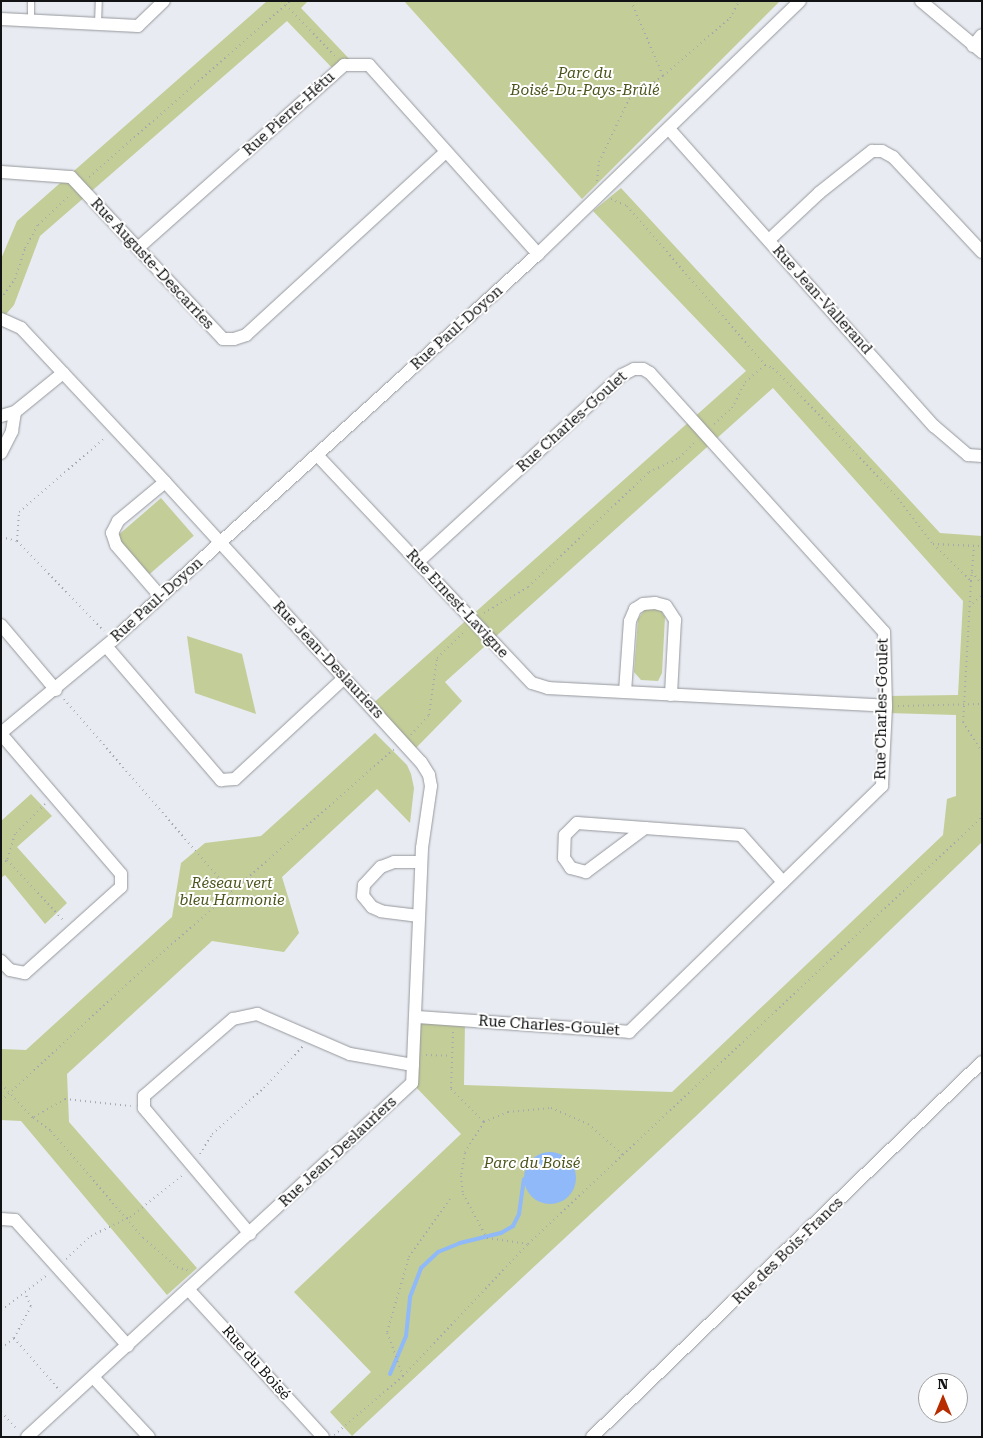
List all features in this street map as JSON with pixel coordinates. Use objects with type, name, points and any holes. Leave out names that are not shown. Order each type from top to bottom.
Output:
[{"type":"street","points":[[1,20],[138,26],[164,1]]},
{"type":"street","name":"Rue Paul-Doyon","points":[[1,960],[10,970],[25,973],[121,887],[121,874],[1,734],[56,690],[220,544],[538,254],[670,130],[800,1]]},
{"type":"street","points":[[921,1],[977,49],[982,35]]},
{"type":"street","name":"Rue Pierre-Hétu","points":[[138,248],[344,65],[369,65],[538,254]]},
{"type":"street","name":"Rue Jean-Vallerand","points":[[670,130],[934,426],[968,455],[982,456]]},
{"type":"street","points":[[769,240],[826,187],[872,151],[882,151],[916,180],[982,252]]},
{"type":"street","name":"Rue Auguste-Descarries","points":[[1,172],[70,177],[223,339],[246,336],[446,152]]},
{"type":"street","name":"Rue Jean-Deslauriers","points":[[1,319],[21,328],[165,482],[422,762],[429,774],[430,786],[421,862],[412,1083],[250,1234],[188,1288],[128,1346],[25,1437]]},
{"type":"street","name":"Rue Charles-Goulet","points":[[416,1018],[629,1032],[882,786],[886,706],[884,632],[650,373],[643,369],[634,369],[622,375],[418,562]]},
{"type":"street","points":[[1,416],[15,412],[63,373]]},
{"type":"street","points":[[1,452],[12,431],[15,412]]},
{"type":"street","name":"Rue Ernest-Lavigne","points":[[318,455],[532,684],[548,688],[886,706]]},
{"type":"street","points":[[160,596],[116,545],[112,533],[118,521],[165,482]]},
{"type":"street","points":[[626,692],[630,621],[635,609],[643,604],[655,603],[666,606],[675,620],[671,695]]},
{"type":"street","points":[[1,625],[56,690]]},
{"type":"street","name":"Rue Paul-Doyon","points":[[109,643],[221,780],[235,779],[344,678]]},
{"type":"street","points":[[645,828],[586,872],[571,868],[564,858],[566,835],[570,827],[577,823],[741,835],[783,882]]},
{"type":"street","points":[[419,916],[381,911],[372,907],[363,896],[364,885],[381,867],[394,862],[421,862]]},
{"type":"street","points":[[250,1234],[144,1108],[144,1096],[232,1019],[257,1014],[350,1054],[414,1060]]},
{"type":"street","name":"Rue des Bois-Francs","points":[[592,1437],[982,1062]]},
{"type":"street","points":[[1,1219],[15,1220],[128,1346]]},
{"type":"street","name":"Rue du Boisé","points":[[188,1288],[323,1437]]},
{"type":"street","points":[[93,1377],[149,1437]]},
{"type":"lane","points":[[31,1],[31,21]]},
{"type":"lane","points":[[98,24],[99,1]]},
{"type":"path","points":[[282,1],[344,65]]},
{"type":"path","points":[[1,299],[15,279],[25,248],[38,225],[79,186],[290,1]]},
{"type":"path","points":[[631,1],[663,76]]},
{"type":"path","points":[[740,1],[730,18],[663,76],[629,99],[599,162],[596,179],[610,199],[627,206],[765,365],[773,368],[898,498],[933,544],[971,581]]},
{"type":"path","points":[[17,541],[19,512],[115,429]]},
{"type":"path","points":[[1,537],[17,541],[109,643]]},
{"type":"path","points":[[933,544],[982,546]]},
{"type":"path","points":[[933,544],[974,546],[962,704],[963,722],[982,752]]},
{"type":"path","points":[[972,572],[982,584]]},
{"type":"path","points":[[969,607],[982,595]]},
{"type":"path","points":[[56,690],[232,892]]},
{"type":"path","points":[[886,706],[982,704]]},
{"type":"path","points":[[1,864],[7,860],[15,834],[54,795]]},
{"type":"path","points":[[332,1437],[403,1376],[528,1244],[624,1157],[980,819],[982,812]]},
{"type":"path","points":[[7,860],[72,930]]},
{"type":"path","points":[[454,1020],[451,1089],[484,1122]]},
{"type":"path","points":[[1,1310],[58,1267],[91,1236],[126,1219],[193,1166],[212,1134],[264,1088],[312,1037]]},
{"type":"path","points":[[414,1060],[452,1056]]},
{"type":"path","points":[[1,1084],[34,1118],[48,1127],[126,1219],[155,1250],[177,1267],[192,1273]]},
{"type":"path","points":[[34,1118],[65,1099],[144,1108]]},
{"type":"path","points":[[528,1244],[487,1238],[463,1194],[461,1176],[465,1153],[484,1122],[508,1112],[551,1108],[588,1124],[624,1157]]},
{"type":"path","points":[[403,1376],[387,1332],[409,1257],[451,1197]]},
{"type":"path","points":[[1,1348],[14,1338],[32,1306],[25,1292]]},
{"type":"path","points":[[14,1338],[62,1393]]},
{"type":"path","points":[[1,1412],[25,1437]]},
{"type":"green space","points":[[267,1],[308,1],[301,8],[355,65],[336,72],[287,21],[40,236],[14,305],[1,320],[1,259],[17,221]]},
{"type":"green space","name":"Parc du Boisé-Du-Pays-Brûlé","points":[[404,1],[780,1],[582,199]]},
{"type":"green space","name":"Parc du Boisé","points":[[621,188],[940,533],[982,536],[982,842],[695,1117],[352,1436],[330,1412],[371,1372],[294,1292],[461,1134],[412,1083],[416,1017],[465,1021],[464,1085],[672,1092],[943,835],[947,799],[956,796],[956,715],[888,713],[888,696],[958,695],[963,601],[773,388],[445,682],[462,701],[412,752],[370,706],[746,371],[593,211]]},
{"type":"green space","points":[[161,498],[194,536],[149,575],[116,537]]},
{"type":"green space","points":[[645,609],[660,609],[665,617],[662,673],[658,681],[641,680],[634,672],[638,619]]},
{"type":"green space","points":[[187,636],[242,654],[256,714],[195,693]]},
{"type":"green space","name":"Réseau vert bleu Harmonie","points":[[375,733],[407,765],[411,774],[414,788],[410,823],[377,789],[282,877],[299,933],[284,952],[212,941],[67,1074],[69,1122],[197,1268],[167,1295],[21,1121],[1,1120],[1,1049],[26,1050],[172,917],[181,863],[205,843],[261,836]]},
{"type":"green space","points":[[31,794],[52,816],[17,847],[67,903],[45,924],[5,875],[1,878],[1,821]]},
{"type":"water","points":[[550,1152],[564,1156],[572,1164],[576,1178],[572,1192],[564,1200],[550,1204],[536,1200],[528,1192],[524,1178],[528,1164],[536,1156]]},
{"type":"waterway","points":[[390,1374],[406,1336],[410,1297],[421,1268],[438,1252],[460,1243],[501,1233],[513,1226],[519,1214],[524,1179]]}]
